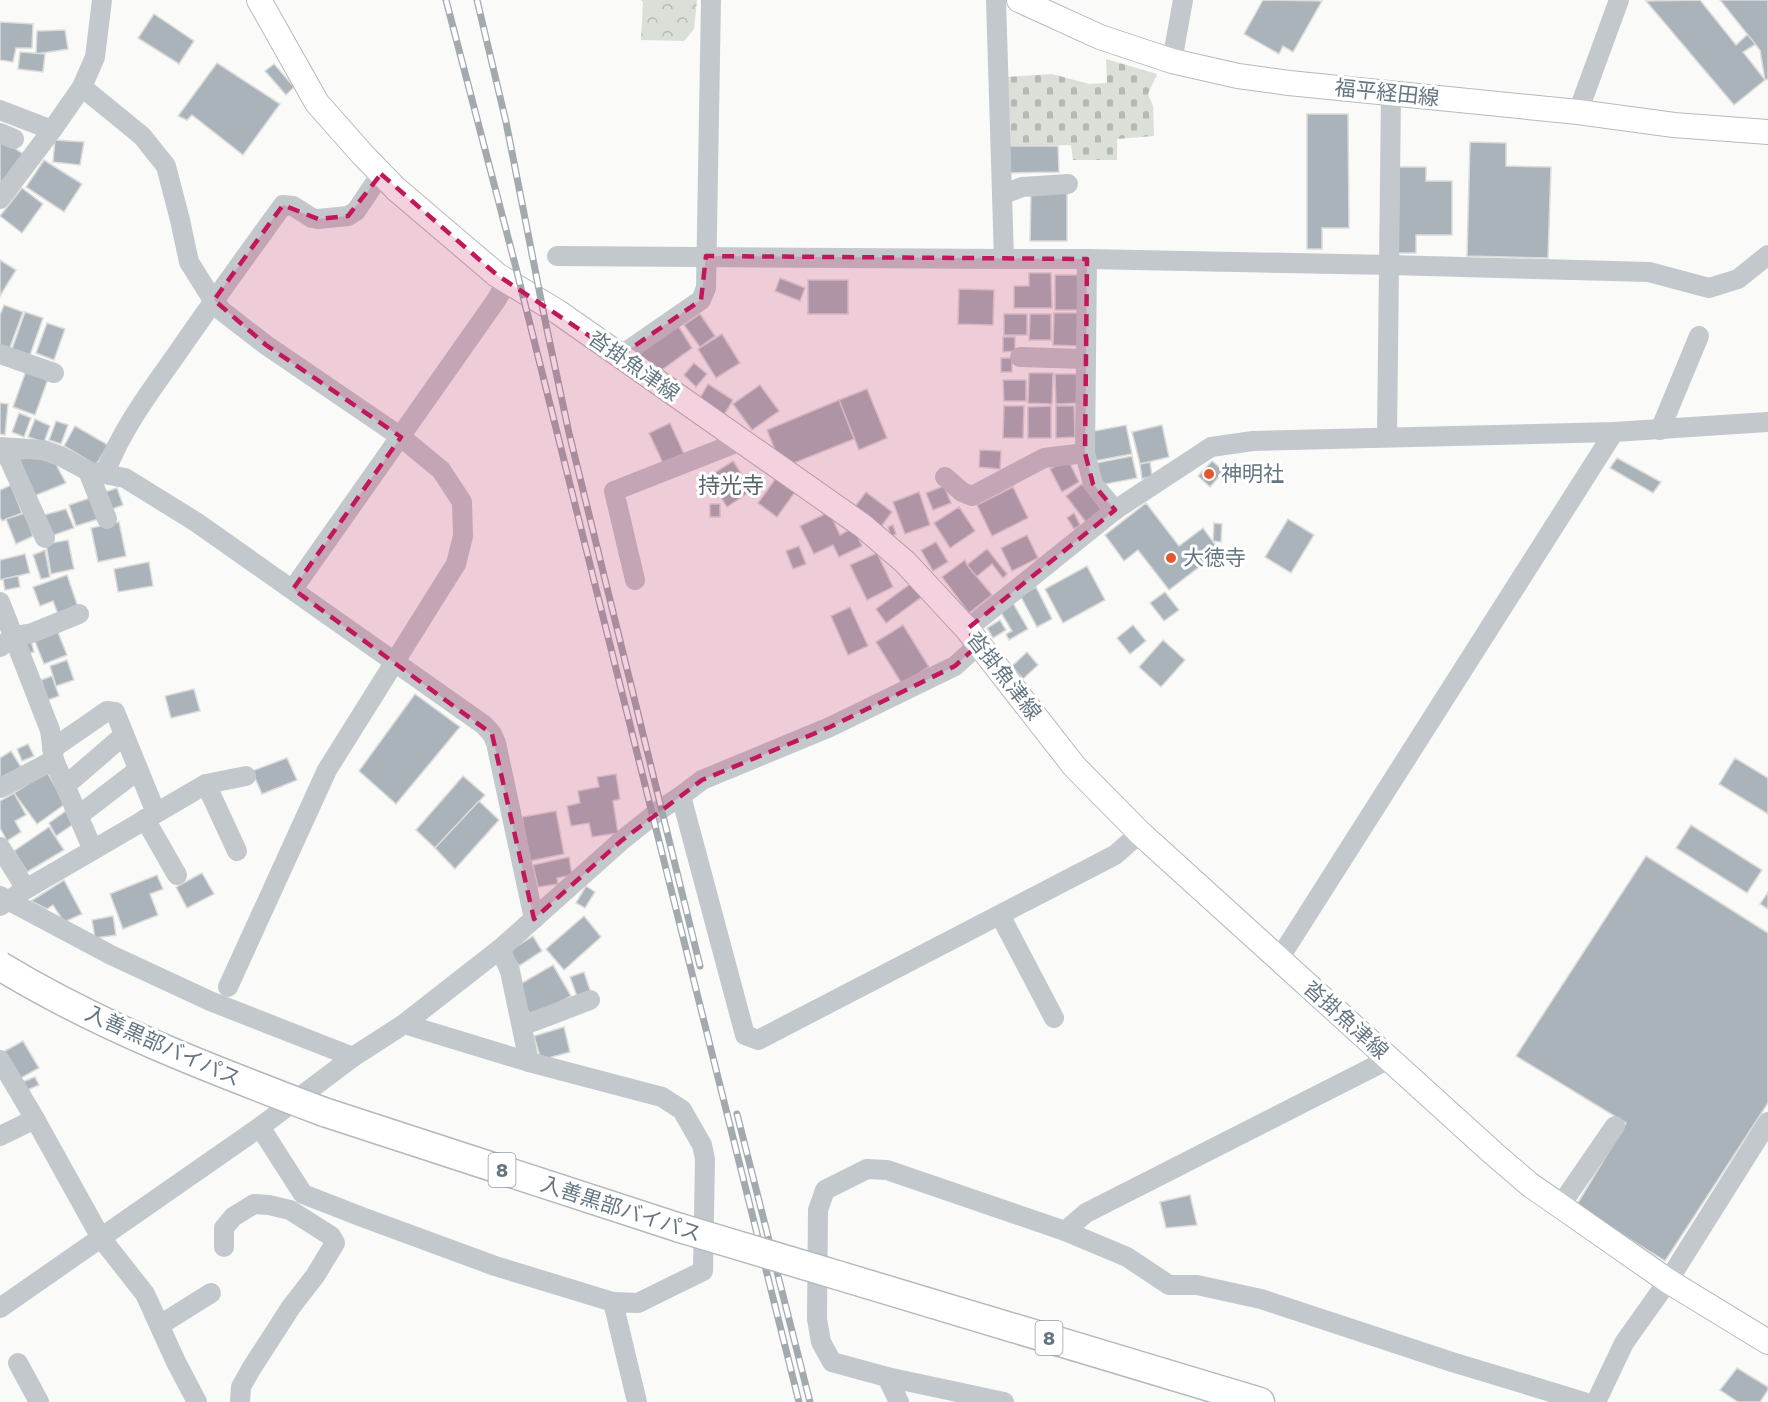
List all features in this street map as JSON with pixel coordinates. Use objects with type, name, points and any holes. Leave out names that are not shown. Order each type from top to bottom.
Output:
[{"type":"highway","name":"入善黒部バイパス","points":[[0,966],[88,1014],[171,1052],[324,1112],[680,1228],[1260,1402]]},
{"type":"main road","name":"沓掛魚津線","points":[[259,0],[317,103],[396,189],[497,275],[558,312],[862,526],[906,562],[973,637],[1074,766],[1140,833],[1389,1059],[1529,1184],[1668,1281],[1768,1342]]},
{"type":"main road","name":"福平経田線","points":[[1019,0],[1100,37],[1172,61],[1238,76],[1578,112],[1674,125],[1768,132]]},
{"type":"street","points":[[0,198],[82,87],[95,57],[102,0]]},
{"type":"street","points":[[620,356],[701,300],[706,288],[711,0]]},
{"type":"street","points":[[996,0],[1004,259]]},
{"type":"street","points":[[1172,61],[1183,0]]},
{"type":"street","points":[[1578,112],[1619,0]]},
{"type":"street","points":[[82,87],[142,136],[165,166],[189,262],[222,311],[266,345],[401,437],[441,470],[462,502],[463,537],[456,564],[327,770],[228,987]]},
{"type":"street","points":[[1387,437],[1391,94]]},
{"type":"street","points":[[0,110],[52,130]]},
{"type":"street","points":[[107,519],[97,472],[114,449],[131,419],[283,205],[293,206],[312,218],[348,216],[356,211],[381,174]]},
{"type":"street","points":[[1002,195],[1022,187],[1068,184]]},
{"type":"street","points":[[557,256],[1087,260],[1650,272],[1709,288],[1738,279],[1768,255]]},
{"type":"street","points":[[1087,260],[1085,453],[1093,484],[1115,510]]},
{"type":"street","points":[[293,589],[497,299],[507,280]]},
{"type":"street","points":[[1660,430],[1699,336]]},
{"type":"street","points":[[0,354],[54,373]]},
{"type":"street","points":[[1020,357],[1086,359]]},
{"type":"street","points":[[0,1308],[260,1127],[353,1057],[404,1024],[500,950],[621,841],[702,780],[830,727],[956,666],[973,637],[1115,510],[1211,447],[1253,441],[1614,432],[1768,422]]},
{"type":"street","points":[[1279,959],[1614,432]]},
{"type":"street","points":[[635,580],[614,491],[741,441]]},
{"type":"street","points":[[45,538],[2,447],[43,450],[97,472],[125,478],[196,522],[484,725],[496,743],[534,920]]},
{"type":"street","points":[[945,477],[962,492],[972,496],[1044,458],[1085,453]]},
{"type":"street","points":[[0,602],[7,642],[50,730],[53,755],[93,850]]},
{"type":"street","points":[[7,642],[79,614]]},
{"type":"street","points":[[0,788],[53,755],[107,711],[115,712],[138,770],[150,816],[177,875]]},
{"type":"street","points":[[65,786],[124,735]]},
{"type":"street","points":[[78,816],[138,770]]},
{"type":"street","points":[[3,901],[206,784],[246,776]]},
{"type":"street","points":[[206,784],[237,851]]},
{"type":"street","points":[[681,796],[745,1035],[758,1040],[1115,855],[1140,833]]},
{"type":"street","points":[[0,847],[26,889]]},
{"type":"street","points":[[3,901],[111,956],[210,1001],[353,1057]]},
{"type":"street","points":[[1000,915],[1054,1018]]},
{"type":"street","points":[[500,950],[510,971],[529,1062]]},
{"type":"street","points":[[522,1026],[590,1000]]},
{"type":"street","points":[[260,1127],[303,1194],[495,1266],[613,1302],[638,1303],[703,1271],[705,1159],[702,1145],[682,1110],[662,1097],[529,1062],[404,1024]]},
{"type":"street","points":[[1065,1230],[1086,1214],[1389,1059]]},
{"type":"street","points":[[0,1060],[101,1238],[145,1294],[197,1402]]},
{"type":"street","points":[[0,1136],[35,1119]]},
{"type":"street","points":[[1596,1402],[1624,1343],[1668,1281],[1768,1122]]},
{"type":"street","points":[[1560,1206],[1615,1126]]},
{"type":"street","points":[[1004,1402],[887,1377],[832,1362],[821,1342],[817,1319],[818,1210],[825,1190],[867,1169],[887,1170],[1065,1230],[1127,1257],[1168,1285],[1197,1285],[1261,1299],[1452,1362],[1584,1402]]},
{"type":"street","points":[[224,1247],[224,1228],[233,1217],[254,1204],[290,1210],[331,1236],[335,1243],[250,1370],[241,1387],[240,1402]]},
{"type":"street","points":[[160,1325],[211,1293]]},
{"type":"street","points":[[613,1302],[637,1402]]},
{"type":"street","points":[[18,1362],[39,1402]]},
{"type":"street","points":[[887,1377],[899,1402]]},
{"type":"highlighted area","points":[[381,174],[497,275],[620,356],[701,300],[706,256],[1087,259],[1085,453],[1093,484],[1115,510],[967,629],[979,644],[955,666],[830,727],[702,780],[621,841],[534,919],[492,734],[293,589],[401,437],[266,345],[214,300],[283,205],[318,219],[348,216]]},
{"type":"green space","points":[[641,0],[697,0],[694,29],[684,41],[641,40],[643,2]]},
{"type":"green space","points":[[1106,59],[1157,74],[1148,94],[1153,106],[1154,136],[1117,139],[1117,160],[1073,160],[1071,145],[1009,146],[1006,77],[1052,74],[1089,84],[1107,83]]},
{"type":"building","points":[[1263,0],[1322,1],[1293,52],[1283,46],[1279,54],[1244,34]]},
{"type":"building","points":[[1700,0],[1736,45],[1748,34],[1756,44],[1743,52],[1765,80],[1734,105],[1646,1]]},
{"type":"building","points":[[1720,0],[1768,0],[1768,79],[1765,80],[1760,50]]},
{"type":"building","points":[[154,14],[194,41],[179,64],[138,38]]},
{"type":"building","points":[[0,22],[33,24],[32,48],[16,48],[13,62],[0,60]]},
{"type":"building","points":[[65,30],[68,49],[36,54],[37,31]]},
{"type":"building","points":[[20,52],[45,54],[43,72],[18,69]]},
{"type":"building","points":[[217,63],[280,104],[243,155],[192,115],[187,120],[178,116]]},
{"type":"building","points":[[274,64],[294,87],[286,95],[265,71]]},
{"type":"building","points":[[1307,114],[1348,114],[1349,228],[1322,228],[1322,249],[1307,249]]},
{"type":"building","points":[[0,138],[23,154],[0,185]]},
{"type":"building","points":[[55,140],[84,142],[80,165],[53,162]]},
{"type":"building","points":[[1470,142],[1506,143],[1506,166],[1551,167],[1548,258],[1467,256]]},
{"type":"building","points":[[1009,146],[1058,146],[1059,172],[1009,173]]},
{"type":"building","points":[[44,160],[82,184],[64,212],[26,187]]},
{"type":"building","points":[[1399,167],[1426,167],[1426,181],[1452,181],[1452,235],[1416,235],[1416,253],[1398,253]]},
{"type":"building","points":[[22,188],[43,204],[22,233],[0,216]]},
{"type":"building","points":[[1031,189],[1067,189],[1067,241],[1030,241]]},
{"type":"building","points":[[0,260],[16,270],[0,296]]},
{"type":"building","points":[[1029,273],[1051,273],[1052,308],[1014,308],[1014,286],[1029,286]]},
{"type":"building","points":[[1055,275],[1079,275],[1079,310],[1055,310]]},
{"type":"building","points":[[780,278],[805,288],[800,301],[775,291]]},
{"type":"building","points":[[808,280],[848,280],[848,314],[808,314]]},
{"type":"building","points":[[959,289],[994,290],[993,325],[958,324]]},
{"type":"building","points":[[4,305],[23,312],[9,350],[0,346],[0,315]]},
{"type":"building","points":[[25,312],[43,318],[30,355],[12,349]]},
{"type":"building","points":[[1054,313],[1078,313],[1078,346],[1053,345]]},
{"type":"building","points":[[700,314],[715,336],[700,347],[684,325]]},
{"type":"building","points":[[1004,314],[1027,314],[1027,335],[1004,335]]},
{"type":"building","points":[[1030,314],[1051,314],[1051,340],[1029,340]]},
{"type":"building","points":[[47,323],[65,329],[54,360],[36,353]]},
{"type":"building","points":[[677,324],[692,348],[659,372],[637,352]]},
{"type":"building","points":[[722,334],[740,363],[716,378],[698,349]]},
{"type":"building","points":[[1003,337],[1015,337],[1015,351],[1003,352]]},
{"type":"building","points":[[1001,358],[1012,358],[1012,372],[1001,372]]},
{"type":"building","points":[[694,363],[707,374],[696,387],[684,375]]},
{"type":"building","points":[[26,371],[48,379],[35,415],[13,407]]},
{"type":"building","points":[[1029,373],[1053,373],[1052,404],[1028,403]]},
{"type":"building","points":[[1055,374],[1077,374],[1078,403],[1056,404]]},
{"type":"building","points":[[1003,380],[1026,380],[1026,401],[1004,401]]},
{"type":"building","points":[[708,384],[733,400],[724,415],[699,400]]},
{"type":"building","points":[[760,385],[779,411],[752,430],[733,404]]},
{"type":"building","points":[[867,389],[887,438],[859,450],[839,400]]},
{"type":"building","points":[[839,400],[854,439],[794,463],[775,450],[767,430]]},
{"type":"building","points":[[0,403],[8,404],[5,435],[0,434]]},
{"type":"building","points":[[1004,406],[1024,406],[1023,438],[1003,438]]},
{"type":"building","points":[[1051,406],[1051,438],[1028,438],[1028,407]]},
{"type":"building","points":[[1056,406],[1074,406],[1075,437],[1056,438]]},
{"type":"building","points":[[19,413],[31,418],[24,437],[12,432]]},
{"type":"building","points":[[35,419],[50,426],[44,442],[28,437]]},
{"type":"building","points":[[56,421],[68,425],[61,444],[49,440]]},
{"type":"building","points":[[670,423],[684,454],[663,463],[649,433]]},
{"type":"building","points":[[1126,425],[1132,454],[1095,461],[1089,432]]},
{"type":"building","points":[[1162,425],[1169,457],[1140,464],[1132,432]]},
{"type":"building","points":[[75,426],[108,445],[96,465],[64,446]]},
{"type":"building","points":[[980,450],[1001,451],[1000,469],[979,467]]},
{"type":"building","points":[[1132,456],[1137,478],[1101,485],[1096,463]]},
{"type":"building","points":[[19,458],[53,459],[66,483],[34,496]]},
{"type":"building","points":[[1617,458],[1661,482],[1653,493],[1610,468]]},
{"type":"building","points":[[1068,460],[1079,482],[1062,492],[1050,469]]},
{"type":"building","points":[[733,461],[752,490],[727,507],[708,477]]},
{"type":"building","points":[[1212,461],[1224,471],[1210,487],[1198,476]]},
{"type":"building","points":[[1150,462],[1152,476],[1142,479],[1140,464]]},
{"type":"building","points":[[776,478],[795,492],[777,517],[758,503]]},
{"type":"building","points":[[1082,484],[1102,510],[1086,522],[1066,496]]},
{"type":"building","points":[[11,485],[22,513],[2,521],[0,490]]},
{"type":"building","points":[[944,486],[951,503],[933,510],[926,493]]},
{"type":"building","points":[[1013,487],[1028,518],[992,536],[977,505]]},
{"type":"building","points":[[117,488],[123,505],[112,509],[105,492]]},
{"type":"building","points":[[866,492],[892,512],[880,528],[854,508]]},
{"type":"building","points":[[919,492],[930,525],[905,534],[893,502]]},
{"type":"building","points":[[90,498],[98,519],[76,526],[69,505]]},
{"type":"building","points":[[1146,503],[1179,546],[1203,528],[1220,551],[1169,590],[1138,550],[1124,561],[1105,535]]},
{"type":"building","points":[[710,504],[720,504],[720,517],[710,517]]},
{"type":"building","points":[[959,507],[975,531],[950,548],[934,523]]},
{"type":"building","points":[[66,509],[74,528],[51,536],[44,515]]},
{"type":"building","points":[[829,512],[840,535],[853,528],[862,546],[839,557],[833,545],[814,554],[800,526]]},
{"type":"building","points":[[25,513],[33,536],[16,544],[6,519]]},
{"type":"building","points":[[1074,513],[1080,525],[1074,529],[1067,518]]},
{"type":"building","points":[[1288,519],[1314,535],[1291,573],[1265,557]]},
{"type":"building","points":[[119,522],[126,556],[98,562],[91,528]]},
{"type":"building","points":[[1214,523],[1222,524],[1221,542],[1213,541]]},
{"type":"building","points":[[893,525],[896,534],[891,536],[888,527]]},
{"type":"building","points":[[1027,535],[1038,558],[1012,571],[1001,548]]},
{"type":"building","points":[[68,540],[74,569],[51,574],[46,544]]},
{"type":"building","points":[[936,542],[948,562],[933,571],[921,550]]},
{"type":"building","points":[[799,546],[806,564],[793,569],[786,551]]},
{"type":"building","points":[[987,549],[1007,574],[1003,578],[992,564],[976,577],[967,565]]},
{"type":"building","points":[[45,550],[50,577],[41,579],[33,555]]},
{"type":"building","points":[[877,553],[893,587],[867,600],[850,565]]},
{"type":"building","points":[[25,554],[30,573],[0,580],[0,560]]},
{"type":"building","points":[[965,560],[992,595],[969,613],[942,577]]},
{"type":"building","points":[[149,562],[153,586],[118,592],[114,569]]},
{"type":"building","points":[[1087,566],[1105,600],[1063,623],[1045,589]]},
{"type":"building","points":[[67,575],[78,607],[58,614],[53,601],[40,606],[33,587]]},
{"type":"building","points":[[18,576],[20,587],[5,590],[3,579]]},
{"type":"building","points":[[913,582],[923,596],[886,623],[876,609]]},
{"type":"building","points":[[1036,587],[1052,619],[1037,627],[1020,595]]},
{"type":"building","points":[[1165,592],[1179,610],[1164,621],[1150,603]]},
{"type":"building","points":[[1013,603],[1028,629],[1009,640],[1006,634],[1012,631],[1000,611]]},
{"type":"building","points":[[850,607],[868,646],[848,655],[831,616]]},
{"type":"building","points":[[1000,620],[1006,630],[993,638],[987,628]]},
{"type":"building","points":[[903,625],[929,667],[902,684],[876,642]]},
{"type":"building","points":[[1133,625],[1146,641],[1130,654],[1117,638]]},
{"type":"building","points":[[57,630],[67,655],[44,664],[34,639]]},
{"type":"building","points":[[31,640],[34,652],[28,653],[24,641]]},
{"type":"building","points":[[1163,640],[1185,660],[1161,687],[1139,667]]},
{"type":"building","points":[[1027,652],[1038,665],[1023,679],[1012,666]]},
{"type":"building","points":[[67,660],[74,680],[56,686],[50,666]]},
{"type":"building","points":[[52,676],[59,696],[48,700],[41,680]]},
{"type":"building","points":[[194,689],[200,711],[171,718],[165,696]]},
{"type":"building","points":[[415,694],[460,727],[396,804],[359,771]]},
{"type":"building","points":[[28,744],[34,756],[22,761],[17,749]]},
{"type":"building","points":[[11,751],[21,767],[0,780],[0,758]]},
{"type":"building","points":[[287,758],[297,780],[262,794],[252,771]]},
{"type":"building","points":[[1735,758],[1768,778],[1768,814],[1719,784]]},
{"type":"building","points":[[47,772],[65,804],[37,824],[14,793]]},
{"type":"building","points":[[616,774],[620,799],[613,801],[618,833],[592,837],[589,823],[571,826],[567,806],[580,803],[578,791],[599,787],[597,777]]},
{"type":"building","points":[[463,776],[485,795],[435,848],[416,830]]},
{"type":"building","points":[[14,793],[26,815],[15,821],[21,832],[7,841],[0,828],[0,801]]},
{"type":"building","points":[[479,801],[499,820],[455,869],[435,848]]},
{"type":"building","points":[[66,811],[72,825],[56,836],[49,823]]},
{"type":"building","points":[[556,811],[564,854],[530,861],[522,817]]},
{"type":"building","points":[[1691,825],[1762,870],[1747,893],[1676,848]]},
{"type":"building","points":[[49,827],[64,850],[27,872],[14,851]]},
{"type":"building","points":[[1646,856],[1768,933],[1768,1103],[1665,1261],[1576,1206],[1626,1123],[1516,1056]]},
{"type":"building","points":[[569,857],[572,875],[557,878],[558,884],[538,887],[533,865]]},
{"type":"building","points":[[202,873],[214,894],[187,908],[176,887]]},
{"type":"building","points":[[157,875],[163,889],[150,894],[158,915],[123,929],[110,894]]},
{"type":"building","points":[[64,880],[82,914],[64,922],[53,905],[47,909],[31,901]]},
{"type":"building","points":[[586,886],[595,892],[585,908],[576,903]]},
{"type":"building","points":[[1768,892],[1768,909],[1760,904]]},
{"type":"building","points":[[113,916],[116,935],[95,938],[92,920]]},
{"type":"building","points":[[584,916],[601,937],[564,970],[546,949]]},
{"type":"building","points":[[533,936],[542,951],[519,966],[509,951]]},
{"type":"building","points":[[553,965],[571,996],[532,1018],[515,987]]},
{"type":"building","points":[[584,972],[591,993],[578,999],[570,977]]},
{"type":"building","points":[[564,1027],[570,1052],[541,1060],[534,1036]]},
{"type":"building","points":[[23,1041],[39,1068],[19,1079],[3,1052]]},
{"type":"building","points":[[35,1077],[39,1085],[25,1091],[22,1082]]},
{"type":"building","points":[[1190,1195],[1197,1225],[1166,1228],[1160,1202]]},
{"type":"building","points":[[1737,1368],[1768,1387],[1760,1402],[1738,1402],[1720,1390]]},
{"type":"railway","points":[[446,0],[516,268],[799,1402]]},
{"type":"railway","points":[[477,0],[506,122],[569,433],[700,966]]},
{"type":"railway","points":[[737,1114],[810,1402]]},
{"type":"place","name":"神明社","points":[[1209,474]]},
{"type":"place","name":"大徳寺","points":[[1171,558]]},
{"type":"district","name":"持光寺","points":[[731,485]]}]
